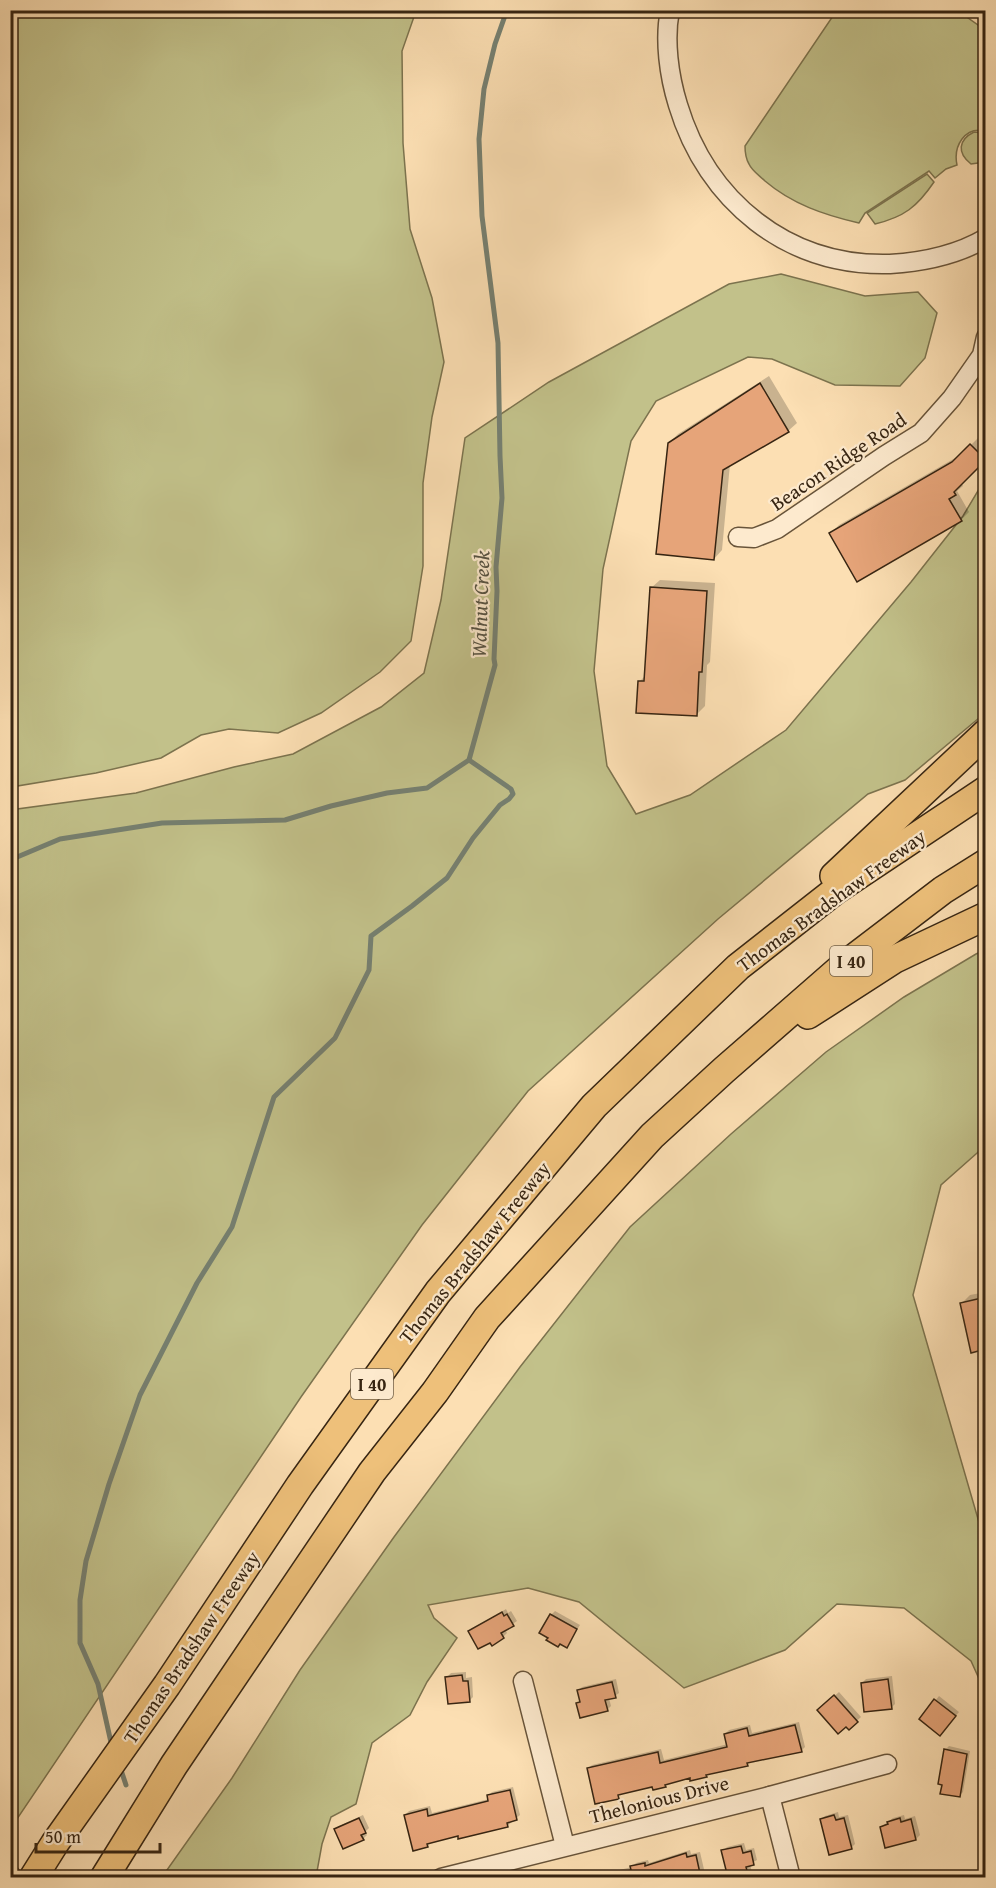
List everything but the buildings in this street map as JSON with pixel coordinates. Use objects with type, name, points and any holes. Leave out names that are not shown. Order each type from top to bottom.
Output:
[{"type":"highway","points":[[738,967],[986,733]]},
{"type":"highway","name":"Thomas Bradshaw Freeway","points":[[33,1878],[167,1685],[300,1485],[438,1292],[594,1106],[738,967],[836,890],[986,790]]},
{"type":"highway","name":"I 40","points":[[108,1872],[174,1765],[372,1472],[435,1392],[487,1318],[652,1136],[724,1070],[842,967],[943,890],[986,863]]},
{"type":"highway","points":[[724,1070],[895,959],[986,916]]},
{"type":"street","points":[[670,10],[668,47],[672,86],[686,130],[707,171],[732,200],[755,221],[785,241],[826,257],[866,265],[909,263],[947,255],[985,243]]},
{"type":"street","name":"Beacon Ridge Road","points":[[738,537],[754,538],[777,529],[921,433],[952,398],[982,355],[986,337]]},
{"type":"street","points":[[522,1681],[565,1846]]},
{"type":"street","name":"Thelonious Drive","points":[[441,1878],[770,1796],[887,1764]]},
{"type":"street","points":[[770,1796],[790,1878]]},
{"type":"street","points":[[10,1874],[14,1878]]},
{"type":"shaded area","points":[[837,10],[958,11],[985,30],[985,131],[972,132],[962,139],[957,151],[957,165],[946,169],[935,178],[929,171],[865,213],[859,223],[821,212],[786,196],[750,167],[745,151],[745,146]]},
{"type":"shaded area","points":[[10,11],[416,11],[402,51],[403,143],[410,229],[432,298],[444,362],[432,417],[423,483],[423,566],[411,641],[380,672],[321,713],[278,733],[229,729],[201,735],[161,758],[96,773],[11,787]]},
{"type":"shaded area","points":[[974,132],[985,133],[985,162],[971,164],[963,155],[961,147],[965,139]]},
{"type":"shaded area","points":[[927,174],[934,182],[916,204],[894,218],[875,224],[867,213]]},
{"type":"shaded area","points":[[781,274],[865,296],[918,292],[937,313],[925,358],[900,386],[835,385],[772,359],[748,357],[656,401],[631,441],[603,569],[594,671],[607,766],[636,814],[690,795],[786,730],[911,582],[963,516],[985,479],[985,713],[905,780],[868,794],[718,919],[528,1091],[422,1225],[301,1397],[15,1822],[10,1818],[10,810],[136,793],[293,754],[381,707],[424,673],[441,600],[465,438],[549,382],[729,284]]},
{"type":"shaded area","points":[[985,950],[985,1146],[941,1185],[913,1295],[985,1543],[985,1692],[971,1661],[904,1608],[837,1604],[785,1650],[684,1688],[579,1602],[528,1588],[428,1605],[434,1618],[457,1638],[427,1682],[410,1715],[372,1743],[356,1804],[331,1817],[322,1844],[316,1877],[162,1877],[232,1778],[300,1670],[394,1537],[520,1367],[630,1227],[731,1134],[826,1052],[904,997]]},
{"type":"waterway","name":"Walnut Creek","points":[[10,860],[60,839],[162,823],[285,820],[387,793],[427,788],[469,760],[495,665],[496,567],[502,498],[498,343],[482,216],[479,139],[484,89],[495,44],[507,10]]},
{"type":"waterway","points":[[112,1747],[98,1684],[80,1643],[80,1600],[86,1561],[109,1484],[140,1395],[197,1283],[232,1227],[274,1097],[335,1038],[369,970],[371,936],[447,878],[473,838],[500,805],[513,794],[511,789],[469,760]]},
{"type":"waterway","points":[[120,1767],[126,1785]]}]
